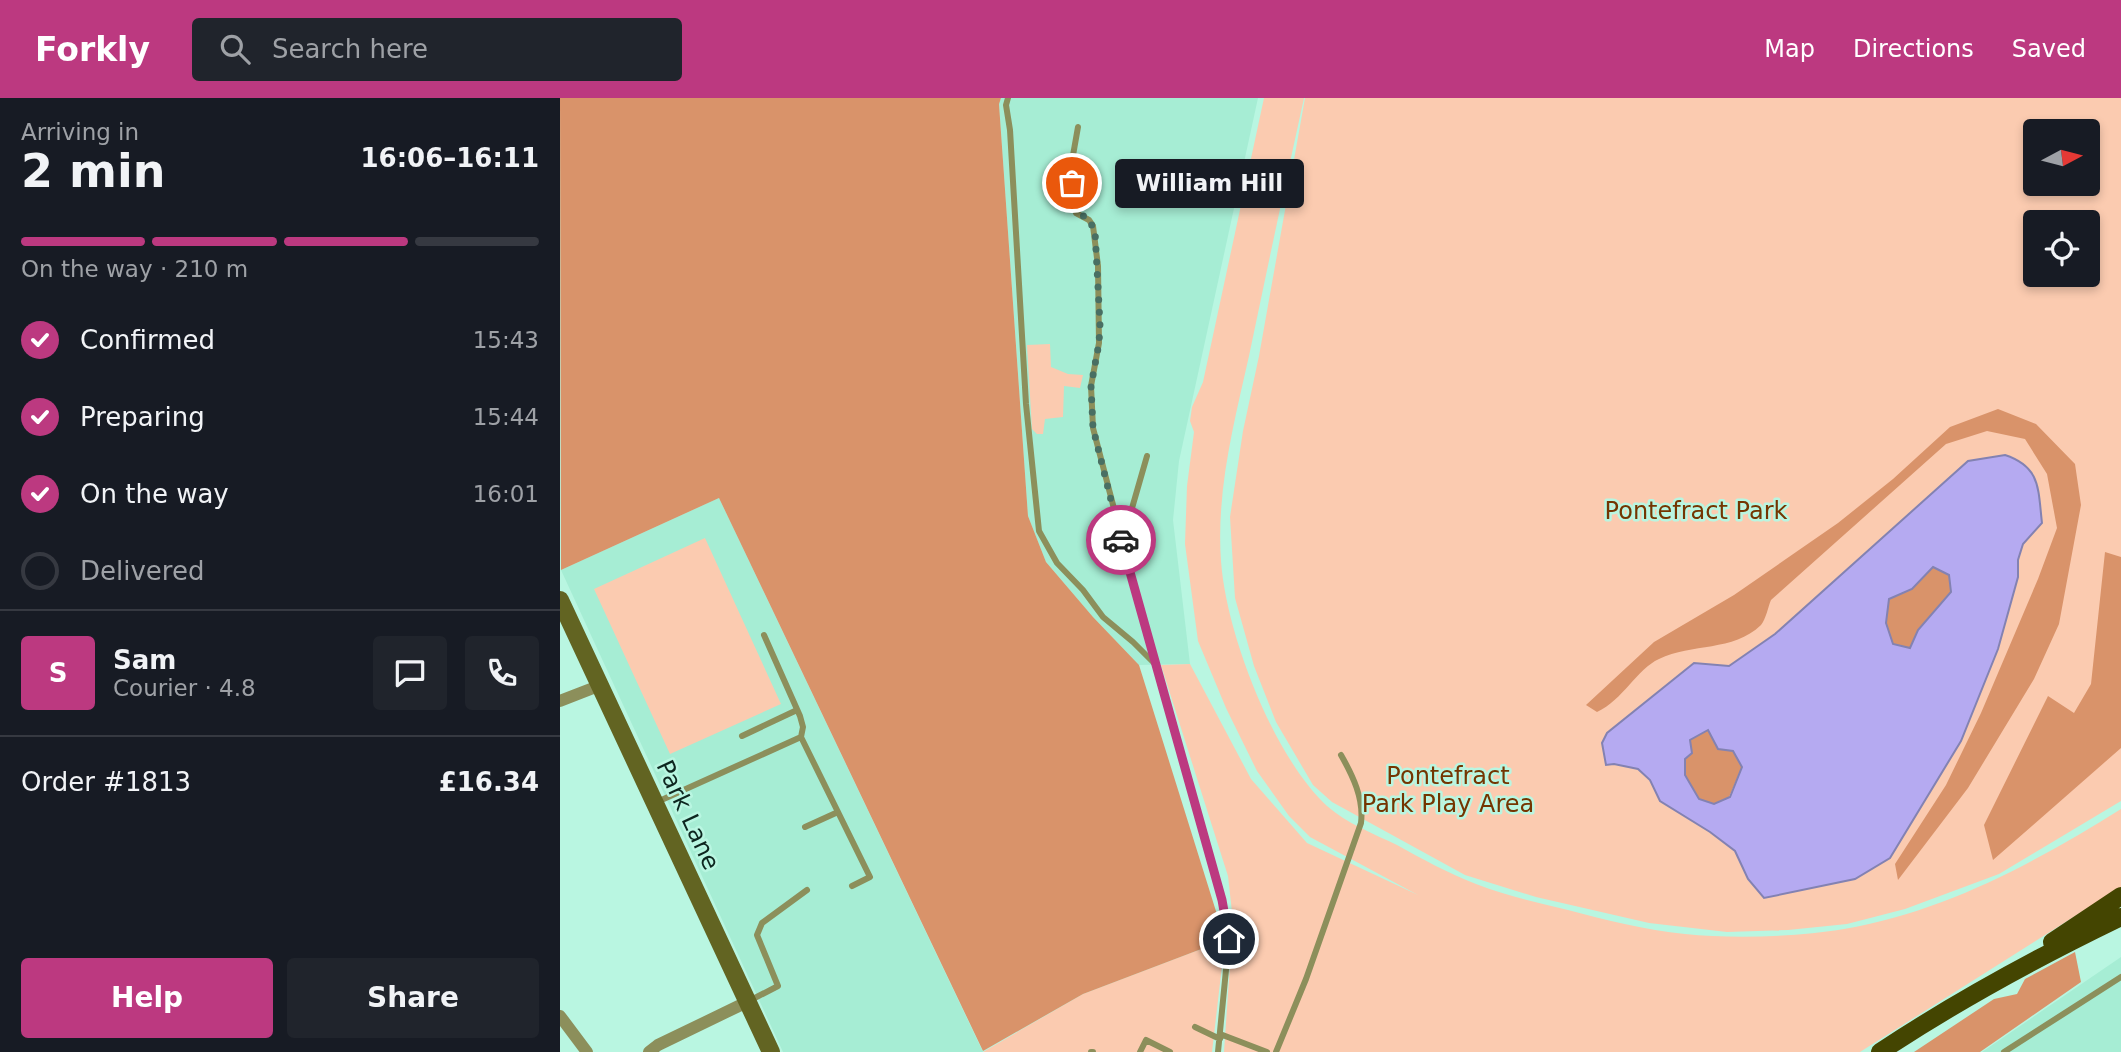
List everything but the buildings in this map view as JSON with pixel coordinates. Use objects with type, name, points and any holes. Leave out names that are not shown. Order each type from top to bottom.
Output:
[{"type":"main road","name":"Park Lane","points":[[560,600],[771,1052]]},
{"type":"main road","points":[[1880,1052],[2019,968],[2089,916],[2121,896]]},
{"type":"main road","points":[[2019,968],[2121,917]]},
{"type":"main road","points":[[1900,1052],[1959,1005]]},
{"type":"street","points":[[560,701],[601,685]]},
{"type":"street","points":[[649,1052],[658,1045],[747,1002]]},
{"type":"street","points":[[560,1016],[587,1052]]},
{"type":"lane","points":[[1008,98],[1006,105],[1014,192],[1026,404],[1039,531],[1057,563],[1083,590],[1103,617],[1156,666]]},
{"type":"lane","points":[[1078,127],[1072,161],[1073,205],[1076,212],[1093,226],[1097,266],[1099,343],[1091,386],[1093,428],[1120,535],[1222,900],[1229,939],[1219,1052]]},
{"type":"lane","points":[[1120,535],[1126,530],[1147,456]]},
{"type":"lane","points":[[764,635],[797,710],[803,727],[801,737],[870,877],[852,886]]},
{"type":"lane","points":[[742,736],[797,710]]},
{"type":"lane","points":[[656,803],[801,737]]},
{"type":"lane","points":[[1276,1052],[1306,979],[1361,823],[1363,810],[1358,791],[1341,755]]},
{"type":"lane","points":[[805,827],[838,812]]},
{"type":"lane","points":[[747,1002],[778,986],[757,934],[758,930],[762,923],[807,890]]},
{"type":"lane","points":[[2089,916],[2121,903]]},
{"type":"lane","points":[[2004,1052],[2121,977]]},
{"type":"lane","points":[[1195,1027],[1267,1052]]},
{"type":"lane","points":[[1140,1052],[1146,1040],[1170,1052]]},
{"type":"shaded area","points":[[560,98],[1001,98],[999,104],[1028,516],[1046,562],[1139,665],[1225,940],[1083,994],[983,1051],[719,498],[561,570]]},
{"type":"shaded area","points":[[1001,98],[1258,98],[1179,461],[1173,520],[1190,664],[1139,665],[1046,562],[1028,516],[999,103]]},
{"type":"shaded area","points":[[1998,409],[2036,424],[2075,464],[2081,505],[2059,624],[2034,679],[1968,788],[1898,880],[1895,864],[1946,785],[1981,713],[2057,528],[2047,474],[2025,439],[1987,431],[1946,444],[1771,600],[1763,622],[1750,634],[1659,659],[1606,707],[1597,712],[1586,705],[1654,642],[1734,595],[1838,523],[1893,479],[1950,427]]},
{"type":"shaded area","points":[[2005,455],[2025,466],[2036,481],[2042,523],[2023,544],[2018,560],[2018,577],[1998,649],[1961,741],[1890,858],[1855,879],[1764,898],[1748,879],[1735,851],[1660,801],[1650,780],[1638,769],[1606,765],[1602,743],[1607,733],[1694,663],[1729,666],[1775,634],[1968,461]],"holes":[[[1933,567],[1949,575],[1951,592],[1918,630],[1910,648],[1893,644],[1886,623],[1889,599],[1912,589]],[[1708,730],[1718,749],[1733,751],[1742,767],[1730,797],[1714,804],[1699,799],[1685,775],[1685,759],[1692,753],[1690,740]]]},
{"type":"shaded area","points":[[719,498],[983,1052],[783,1052],[561,570]]},
{"type":"shaded area","points":[[2105,552],[2121,557],[2121,748],[1993,860],[1984,825],[2048,696],[2074,713],[2091,684]]},
{"type":"shaded area","points":[[1933,566],[1949,575],[1951,592],[1918,630],[1910,649],[1893,644],[1886,623],[1889,599],[1912,589]]},
{"type":"shaded area","points":[[1708,730],[1733,751],[1742,767],[1729,797],[1714,804],[1699,799],[1685,775],[1685,759],[1692,753],[1689,740]]},
{"type":"shaded area","points":[[2075,952],[2081,982],[1980,1052],[1914,1052],[1994,999],[2017,994],[2025,979]]},
{"type":"shaded area","points":[[2121,957],[2121,1052],[1982,1052]]},
{"type":"green space","points":[[1264,98],[1304,98],[1228,457],[1221,509],[1221,561],[1232,623],[1256,692],[1288,757],[1327,806],[1360,828],[1445,871],[1487,888],[1611,921],[1685,934],[1744,937],[1826,932],[1918,911],[1954,898],[2023,866],[2121,809],[2121,887],[1860,1052],[1224,1052],[1233,921],[1228,876],[1161,665],[1190,664],[1251,779],[1307,843],[1418,895],[1310,837],[1289,816],[1257,771],[1226,708],[1198,641],[1185,544],[1187,486],[1194,432],[1190,421],[1192,407],[1203,382]]},
{"type":"green space","name":"Pontefract Park","points":[[1305,98],[2121,98],[2121,801],[1999,874],[1905,909],[1847,924],[1727,932],[1649,923],[1536,897],[1465,875],[1332,802],[1313,785],[1276,722],[1254,666],[1235,598],[1230,517],[1243,431]]},
{"type":"green space","points":[[1050,344],[1051,367],[1068,374],[1083,375],[1080,388],[1064,386],[1063,417],[1045,419],[1043,434],[1037,434],[1032,429],[1027,345]]},
{"type":"green space","points":[[705,538],[781,704],[670,754],[594,589]]},
{"type":"green space","points":[[1225,940],[1212,1052],[983,1052],[1083,994]]},
{"type":"way so far","points":[[1072,183],[1074,209],[1089,220],[1095,231],[1100,324],[1090,396],[1093,428],[1121,540]]},
{"type":"place","name":"William Hill","points":[[1072,183]]},
{"type":"route","points":[[1121,540],[1222,900],[1229,939]]},
{"type":"park label","name":"Pontefract Park Play Area","points":[[1448,790]]}]
